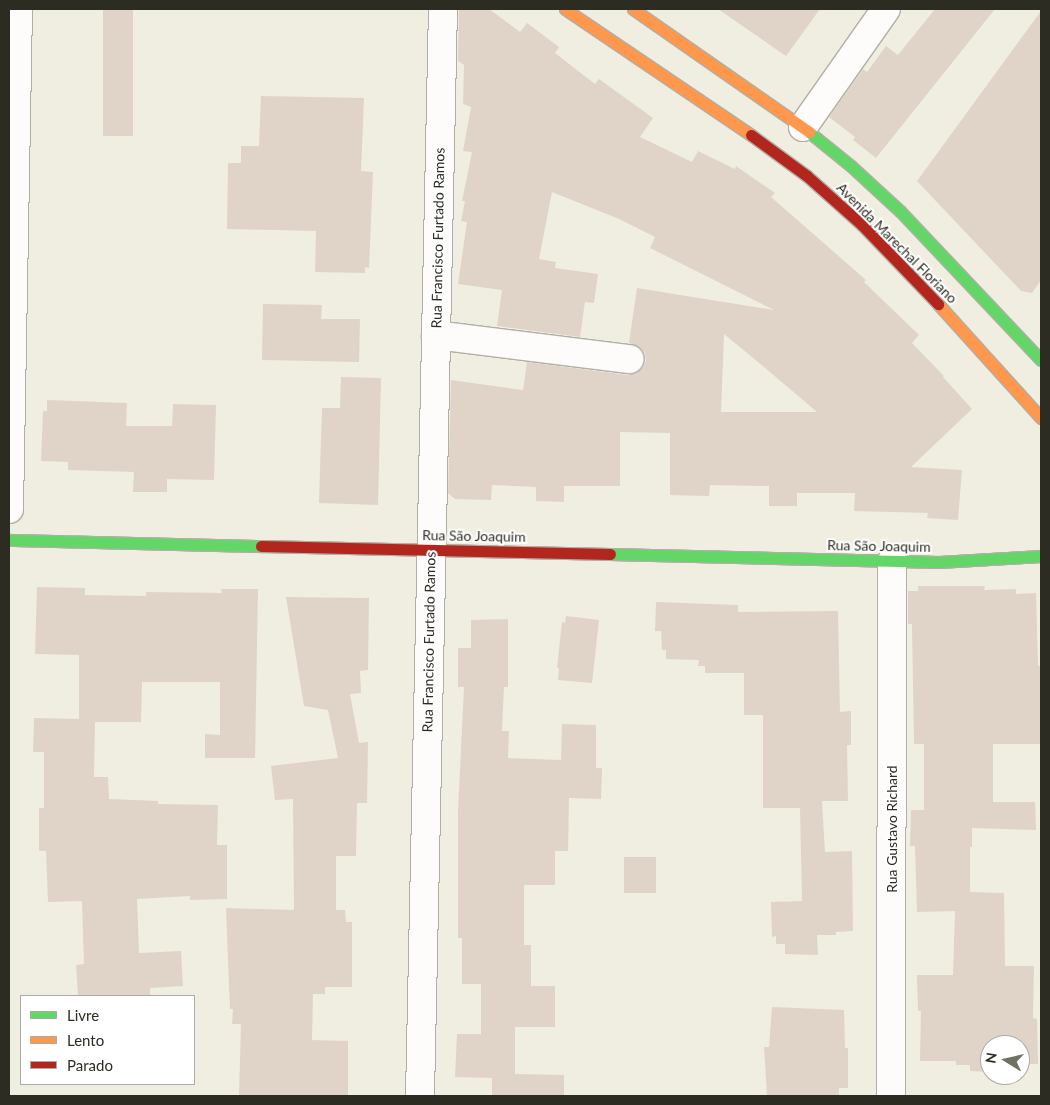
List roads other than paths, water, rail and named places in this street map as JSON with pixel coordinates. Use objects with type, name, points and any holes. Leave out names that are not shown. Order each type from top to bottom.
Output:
[{"type":"main road","name":"Avenida Marechal Floriano","points":[[565,9],[757,139],[806,176],[862,225],[908,272],[1041,418]]},
{"type":"main road","name":"Avenida Marechal Floriano","points":[[633,9],[803,127],[851,166],[900,211],[1041,360]]},
{"type":"main road","name":"Rua São Joaquim","points":[[9,540],[892,562],[939,562],[1041,556]]},
{"type":"main road","name":"Rua São Joaquim","points":[[939,562],[1014,570]]},
{"type":"street","points":[[9,509],[18,9]]},
{"type":"street","name":"Rua Francisco Furtado Ramos","points":[[420,1096],[443,9]]},
{"type":"street","points":[[803,127],[886,9]]},
{"type":"street","points":[[436,335],[630,359]]},
{"type":"street","name":"Rua Gustavo Richard","points":[[891,1096],[892,562]]}]
